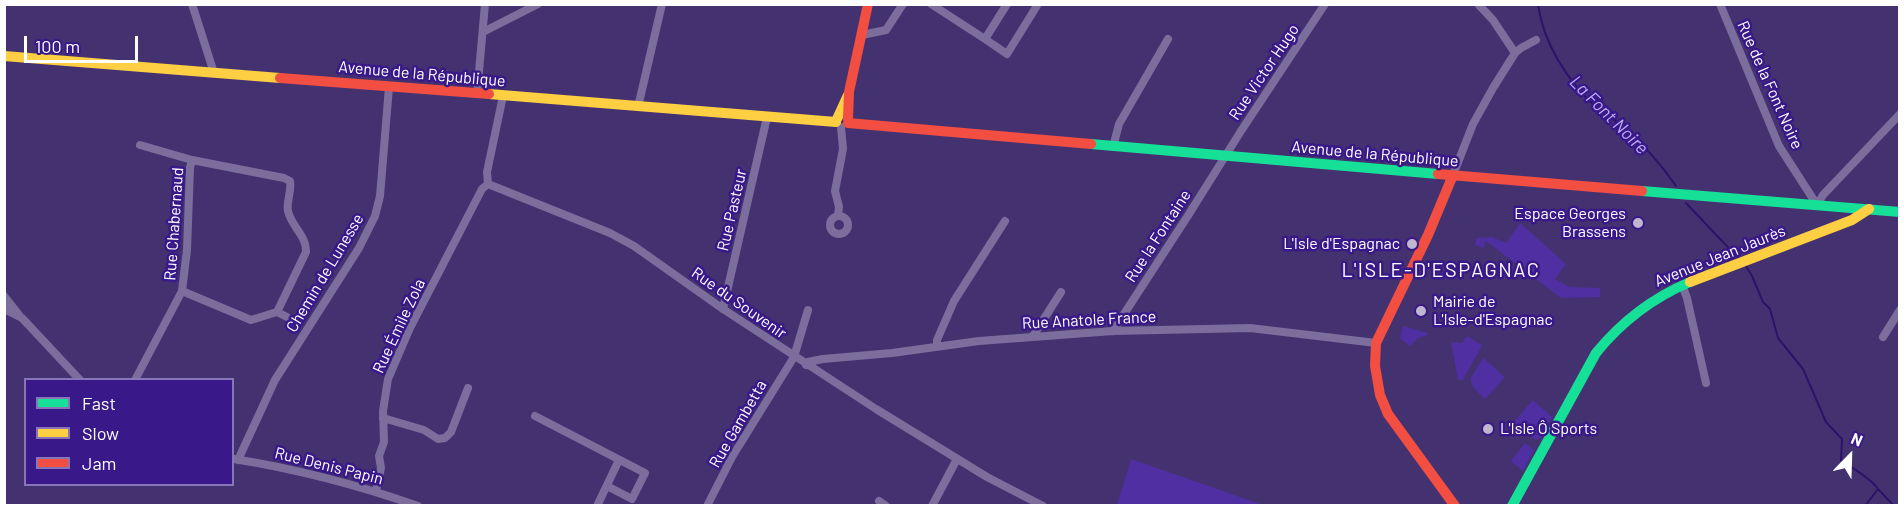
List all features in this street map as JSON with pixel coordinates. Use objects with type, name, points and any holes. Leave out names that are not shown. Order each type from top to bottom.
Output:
[{"type":"main road","points":[[842,122],[840,108],[849,92],[868,4]]},
{"type":"main road","name":"Avenue de la République","points":[[4,56],[842,122],[1113,147],[1899,212]]},
{"type":"main road","points":[[1453,175],[1428,235],[1381,337],[1376,343],[1375,366],[1377,381],[1388,414],[1455,506]]},
{"type":"main road","points":[[1833,226],[1839,219],[1842,207]]},
{"type":"main road","name":"Avenue Jean Jaurès","points":[[1512,506],[1584,373],[1611,333],[1645,304],[1682,285],[1852,220],[1869,209]]},
{"type":"street","points":[[477,94],[485,4]]},
{"type":"street","points":[[483,32],[538,4]]},
{"type":"street","points":[[638,106],[662,4]]},
{"type":"street","points":[[862,35],[886,30],[903,4]]},
{"type":"street","points":[[931,4],[1007,54],[1038,4]]},
{"type":"street","points":[[985,39],[1007,4]]},
{"type":"street","points":[[1478,4],[1493,20],[1515,53]]},
{"type":"street","name":"Rue de la Font Noire","points":[[1720,4],[1779,146],[1817,205]]},
{"type":"street","name":"Rue Victor Hugo","points":[[1226,156],[1325,5]]},
{"type":"street","points":[[193,8],[214,73]]},
{"type":"street","points":[[1113,147],[1119,124],[1168,39]]},
{"type":"street","points":[[1453,175],[1473,124],[1515,53],[1536,40]]},
{"type":"street","name":"Chemin de Lunesse","points":[[235,459],[275,380],[359,248],[375,216],[380,196],[389,87]]},
{"type":"street","points":[[488,184],[487,172],[503,96]]},
{"type":"street","points":[[1817,205],[1823,195],[1899,114]]},
{"type":"street","name":"Rue Pasteur","points":[[723,309],[767,117]]},
{"type":"street","points":[[838,216],[839,207],[835,191],[843,149],[842,122]]},
{"type":"street","name":"Rue Chabernaud","points":[[140,145],[192,160],[290,181],[288,211],[306,244],[306,252],[277,312],[251,320],[182,291]]},
{"type":"street","name":"Rue la Fontaine","points":[[1113,331],[1226,156]]},
{"type":"street","name":"Rue Chabernaud","points":[[134,377],[182,291],[192,160]]},
{"type":"street","name":"Rue du Souvenir","points":[[488,184],[610,233],[659,262],[806,365],[957,459],[1043,506]]},
{"type":"street","name":"Rue Émile Zola","points":[[376,491],[381,468],[379,456],[384,442],[383,418],[388,379],[393,364],[482,189],[488,184]]},
{"type":"street","points":[[937,345],[937,340],[954,301],[1005,221]]},
{"type":"street","points":[[1682,285],[1706,383]]},
{"type":"street","points":[[1033,336],[1061,292]]},
{"type":"street","points":[[4,296],[78,378]]},
{"type":"street","points":[[4,309],[22,318]]},
{"type":"street","name":"Rue Gambetta","points":[[707,506],[732,457],[794,357],[807,310]]},
{"type":"street","points":[[1883,337],[1899,310]]},
{"type":"street","points":[[277,312],[286,317]]},
{"type":"street","name":"Rue Anatole France","points":[[806,365],[808,362],[823,359],[892,353],[937,345],[1113,331],[1250,328],[1376,343]]},
{"type":"street","points":[[74,372],[84,378]]},
{"type":"street","points":[[383,418],[424,430],[438,439],[445,438],[451,432],[468,388]]},
{"type":"street","points":[[535,416],[645,473],[632,499],[607,486]]},
{"type":"street","name":"Rue Denis Papin","points":[[235,459],[292,470],[376,491],[418,506]]},
{"type":"street","points":[[932,506],[957,459]]},
{"type":"street","points":[[597,506],[619,460]]},
{"type":"shaded area","points":[[1520,223],[1566,264],[1555,279],[1569,287],[1600,288],[1600,297],[1561,298],[1486,241],[1483,248],[1475,245],[1477,238],[1492,237],[1506,243]]},
{"type":"shaded area","points":[[1403,326],[1428,335],[1418,338],[1410,346],[1400,338]]},
{"type":"shaded area","points":[[1467,336],[1482,345],[1463,380],[1458,380],[1451,342],[1462,343]]},
{"type":"shaded area","points":[[1483,358],[1505,377],[1485,399],[1473,387],[1470,379]]},
{"type":"shaded area","points":[[1533,400],[1552,417],[1541,438],[1536,440],[1513,423]]},
{"type":"shaded area","points":[[1525,443],[1534,450],[1523,471],[1511,461]]},
{"type":"shaded area","points":[[1131,459],[1263,505],[1117,505]]},
{"type":"waterway","name":"La Font Noire","points":[[1538,4],[1551,47],[1576,86],[1597,108],[1640,143],[1676,186]]},
{"type":"waterway","name":"La Font Noire","points":[[1686,203],[1740,260]]},
{"type":"waterway","name":"La Font Noire","points":[[1746,266],[1763,302],[1770,309],[1778,338],[1803,369],[1826,422],[1842,439],[1841,460],[1866,477],[1878,489],[1865,506]]},
{"type":"waterway","name":"La Font Noire","points":[[1878,489],[1894,506]]},
{"type":"traffic: fast","points":[[1091,144],[1438,174]]},
{"type":"traffic: fast","points":[[1642,191],[1900,212]]},
{"type":"traffic: fast","points":[[1512,506],[1596,353],[1638,312],[1663,295],[1690,282]]},
{"type":"traffic: slow","points":[[4,56],[280,78]]},
{"type":"traffic: slow","points":[[489,94],[836,122]]},
{"type":"traffic: slow","points":[[837,119],[848,95]]},
{"type":"traffic: slow","points":[[1690,282],[1852,220],[1869,209]]},
{"type":"traffic: jam","points":[[848,119],[849,92],[868,4]]},
{"type":"traffic: jam","points":[[280,78],[489,94]]},
{"type":"traffic: jam","points":[[848,123],[1091,144]]},
{"type":"traffic: jam","points":[[1438,174],[1642,191]]},
{"type":"traffic: jam","points":[[1453,175],[1428,235],[1376,343],[1375,366],[1380,395],[1388,414],[1455,506]]},
{"type":"place","name":"Espace Georges Brassens","points":[[1638,223]]},
{"type":"place","name":"L'Isle d'Espagnac","points":[[1412,244]]},
{"type":"place","name":"Mairie de L'Isle-d'Espagnac","points":[[1421,311]]},
{"type":"place","name":"L'Isle Ô Sports","points":[[1488,429]]},
{"type":"district","name":"L'ISLE-D'ESPAGNAC","points":[[1441,270]]}]
